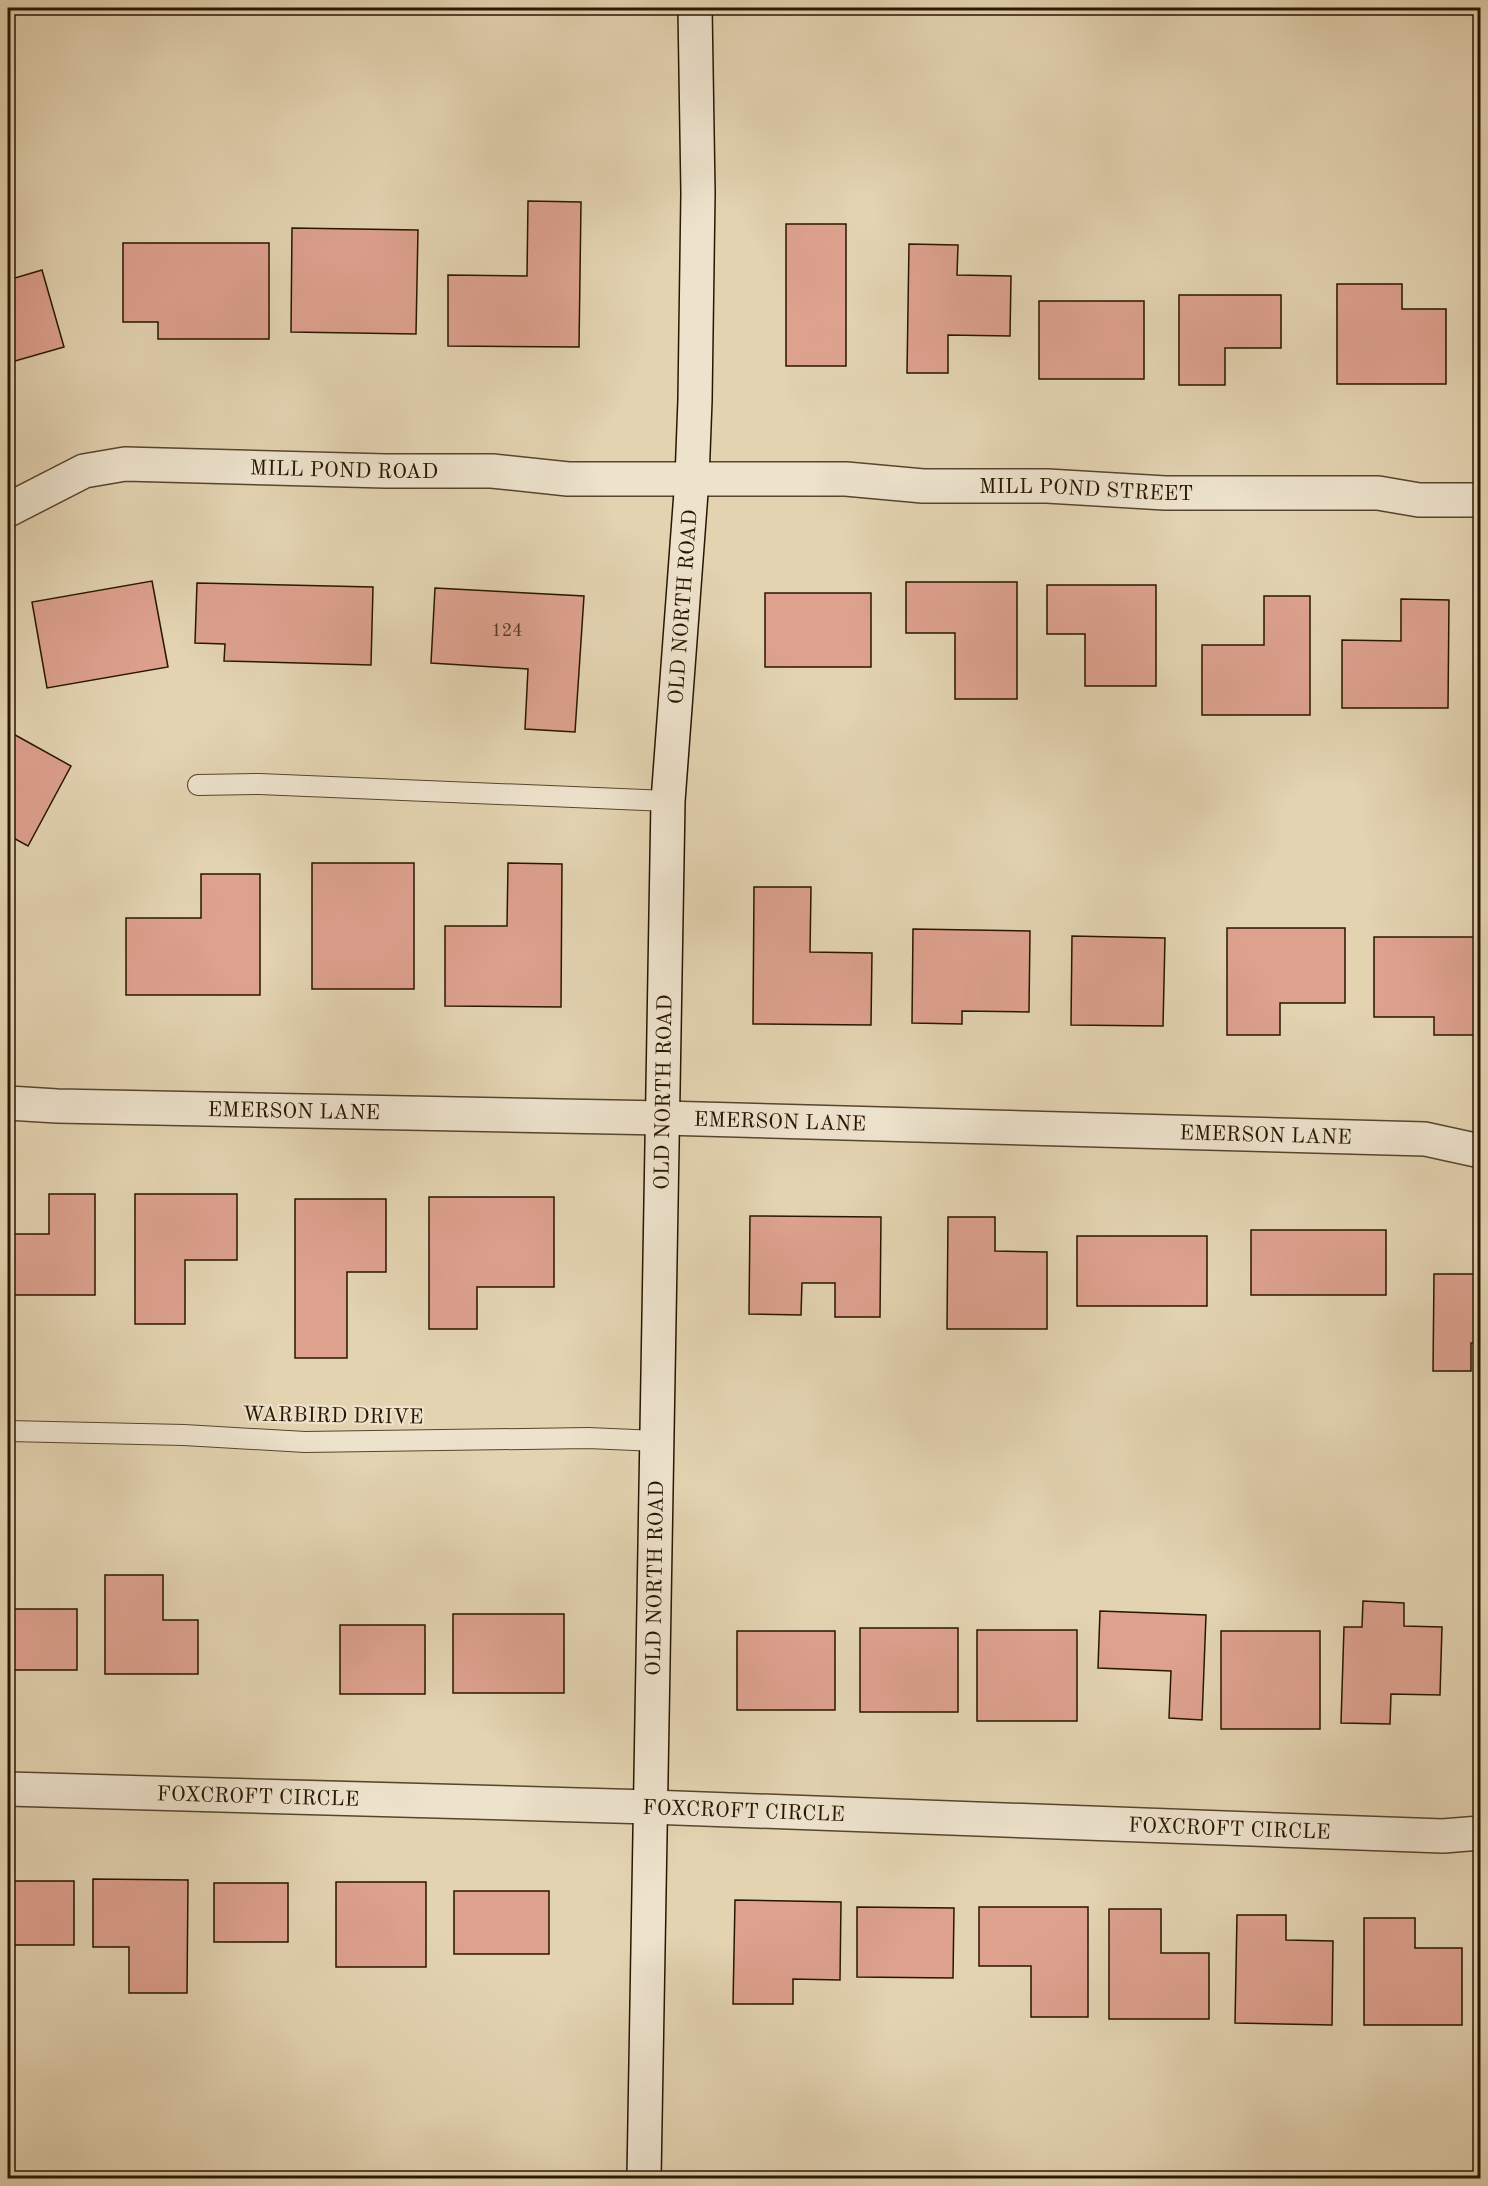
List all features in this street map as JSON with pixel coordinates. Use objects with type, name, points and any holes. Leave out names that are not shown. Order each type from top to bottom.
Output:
[{"type":"street","name":"OLD NORTH ROAD","points":[[644,2178],[668,801],[692,478],[698,193],[695,8]]},
{"type":"street","name":"MILL POND ROAD","points":[[8,510],[84,471],[125,464],[385,471],[492,471],[568,478],[692,478]]},
{"type":"street","name":"MILL POND STREET","points":[[692,478],[846,478],[923,486],[1047,486],[1165,493],[1378,493],[1419,500],[1480,500]]},
{"type":"street","name":"EMERSON LANE","points":[[8,1103],[1425,1139],[1480,1151]]},
{"type":"street","name":"FOXCROFT CIRCLE","points":[[8,1789],[650,1807],[1443,1836],[1480,1833]]},
{"type":"lane","points":[[198,785],[259,784],[668,801]]},
{"type":"lane","name":"WARBIRD DRIVE","points":[[8,1431],[305,1442],[588,1438],[657,1441]]},
{"type":"building","points":[[528,201],[581,202],[579,347],[448,346],[448,275],[527,276]]},
{"type":"building","points":[[786,224],[846,224],[846,366],[786,366]]},
{"type":"building","points":[[292,228],[418,230],[416,334],[291,332]]},
{"type":"building","points":[[123,243],[269,243],[269,339],[158,339],[158,322],[123,322]]},
{"type":"building","points":[[909,244],[958,245],[957,275],[1011,276],[1010,336],[948,335],[948,373],[907,373]]},
{"type":"building","points":[[42,270],[64,347],[8,363],[8,280]]},
{"type":"building","points":[[1337,284],[1402,284],[1402,309],[1446,309],[1446,384],[1337,384]]},
{"type":"building","points":[[1179,295],[1281,295],[1281,348],[1225,348],[1225,385],[1179,385]]},
{"type":"building","points":[[1039,301],[1144,301],[1144,379],[1039,379]]},
{"type":"building","points":[[152,581],[168,667],[47,688],[32,602]]},
{"type":"building","points":[[906,582],[1017,582],[1017,699],[955,699],[955,633],[906,633]]},
{"type":"building","points":[[197,583],[373,587],[371,665],[224,661],[225,644],[195,643]]},
{"type":"building","points":[[1047,585],[1156,585],[1156,686],[1085,686],[1085,634],[1047,634]]},
{"type":"building","points":[[435,588],[584,596],[575,732],[525,729],[528,669],[431,663]]},
{"type":"building","points":[[765,593],[871,593],[871,667],[765,667]]},
{"type":"building","points":[[1264,596],[1310,596],[1310,715],[1202,715],[1202,645],[1264,645]]},
{"type":"building","points":[[1401,599],[1449,600],[1448,708],[1342,708],[1342,640],[1401,641]]},
{"type":"building","points":[[8,731],[71,766],[28,846],[8,835]]},
{"type":"building","points":[[312,863],[414,863],[414,989],[312,989]]},
{"type":"building","points":[[508,863],[562,864],[561,1007],[445,1006],[445,926],[507,926]]},
{"type":"building","points":[[201,874],[260,874],[260,995],[126,995],[126,918],[201,918]]},
{"type":"building","points":[[754,887],[811,887],[810,952],[872,953],[871,1025],[753,1024]]},
{"type":"building","points":[[1227,928],[1345,928],[1345,1003],[1280,1003],[1280,1035],[1227,1035]]},
{"type":"building","points":[[913,929],[1030,931],[1029,1012],[962,1011],[962,1024],[912,1023]]},
{"type":"building","points":[[1072,936],[1165,938],[1163,1026],[1071,1025]]},
{"type":"building","points":[[1374,937],[1480,937],[1480,1035],[1434,1035],[1434,1017],[1374,1017]]},
{"type":"building","points":[[49,1194],[95,1194],[95,1295],[8,1295],[8,1234],[49,1234]]},
{"type":"building","points":[[135,1194],[237,1194],[237,1260],[185,1260],[185,1324],[135,1324]]},
{"type":"building","points":[[429,1197],[554,1197],[554,1287],[477,1287],[477,1329],[429,1329]]},
{"type":"building","points":[[295,1199],[386,1199],[386,1272],[347,1272],[347,1358],[295,1358]]},
{"type":"building","points":[[750,1216],[881,1217],[880,1317],[835,1317],[835,1283],[802,1283],[801,1315],[749,1314]]},
{"type":"building","points":[[948,1217],[995,1217],[995,1251],[1047,1252],[1047,1329],[947,1329]]},
{"type":"building","points":[[1251,1230],[1386,1230],[1386,1295],[1251,1295]]},
{"type":"building","points":[[1077,1236],[1207,1236],[1207,1306],[1077,1306]]},
{"type":"building","points":[[1434,1274],[1480,1274],[1480,1343],[1471,1343],[1471,1371],[1433,1371]]},
{"type":"building","points":[[105,1575],[163,1575],[163,1620],[198,1620],[198,1674],[105,1674]]},
{"type":"building","points":[[1363,1601],[1404,1603],[1404,1626],[1442,1627],[1440,1695],[1391,1694],[1390,1724],[1341,1723],[1344,1627],[1362,1627]]},
{"type":"building","points":[[8,1609],[77,1609],[77,1670],[8,1670]]},
{"type":"building","points":[[1100,1611],[1206,1615],[1202,1720],[1169,1718],[1171,1671],[1098,1668]]},
{"type":"building","points":[[453,1614],[564,1614],[564,1693],[453,1693]]},
{"type":"building","points":[[340,1625],[425,1625],[425,1694],[340,1694]]},
{"type":"building","points":[[860,1628],[958,1628],[958,1712],[860,1712]]},
{"type":"building","points":[[977,1630],[1077,1630],[1077,1721],[977,1721]]},
{"type":"building","points":[[737,1631],[835,1631],[835,1710],[737,1710]]},
{"type":"building","points":[[1221,1631],[1320,1631],[1320,1729],[1221,1729]]},
{"type":"building","points":[[93,1879],[188,1880],[187,1993],[129,1993],[129,1947],[93,1947]]},
{"type":"building","points":[[8,1881],[74,1881],[74,1945],[8,1945]]},
{"type":"building","points":[[336,1882],[426,1882],[426,1967],[336,1967]]},
{"type":"building","points":[[214,1883],[288,1883],[288,1942],[214,1942]]},
{"type":"building","points":[[454,1891],[549,1891],[549,1954],[454,1954]]},
{"type":"building","points":[[735,1900],[841,1902],[840,1980],[793,1979],[793,2004],[733,2004]]},
{"type":"building","points":[[857,1907],[954,1908],[953,1978],[857,1977]]},
{"type":"building","points":[[979,1907],[1088,1907],[1088,2017],[1031,2017],[1031,1966],[979,1966]]},
{"type":"building","points":[[1109,1909],[1161,1909],[1161,1953],[1209,1953],[1209,2019],[1109,2019]]},
{"type":"building","points":[[1237,1915],[1286,1915],[1286,1940],[1333,1941],[1332,2025],[1235,2023]]},
{"type":"building","points":[[1364,1918],[1415,1918],[1415,1948],[1462,1948],[1462,2025],[1364,2025]]}]
